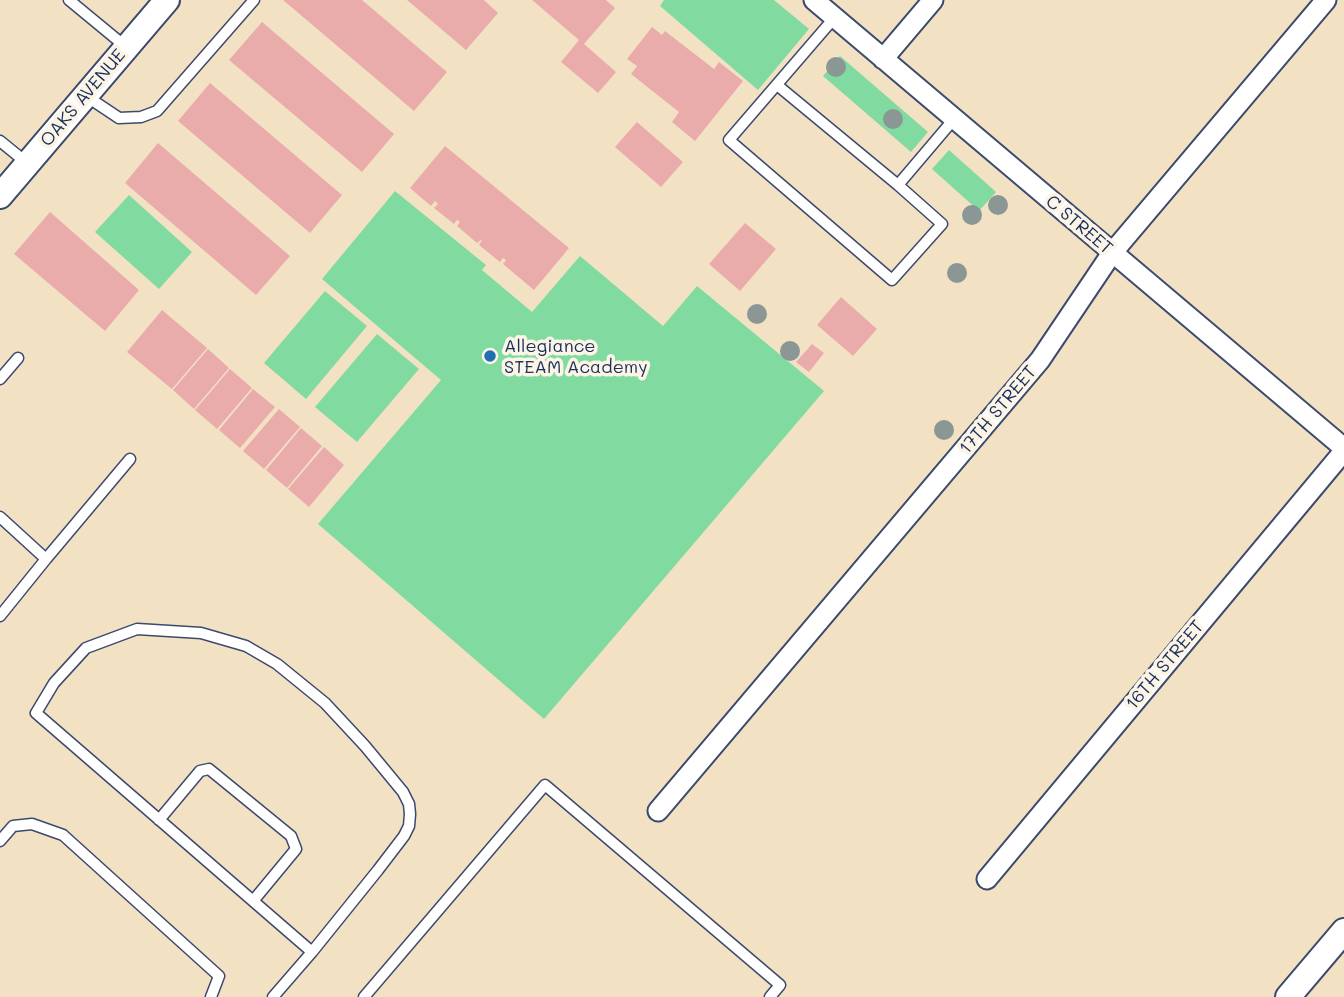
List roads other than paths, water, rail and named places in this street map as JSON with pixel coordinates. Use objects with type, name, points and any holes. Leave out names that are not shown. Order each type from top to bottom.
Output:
[{"type":"street","name":"OAKS AVENUE","points":[[0,196],[167,0]]},
{"type":"street","name":"C STREET","points":[[814,0],[1344,450]]},
{"type":"street","points":[[883,59],[933,0]]},
{"type":"street","name":"17TH STREET","points":[[658,811],[1040,360],[1112,253],[1326,0]]},
{"type":"street","name":"16TH STREET","points":[[987,879],[1344,450]]},
{"type":"street","points":[[1288,997],[1341,941]]},
{"type":"lane","points":[[69,0],[126,48]]},
{"type":"lane","points":[[85,96],[120,118],[141,117],[157,111],[254,0]]},
{"type":"lane","points":[[777,85],[942,224],[892,280],[729,140],[835,18]]},
{"type":"lane","points":[[898,185],[954,119]]},
{"type":"lane","points":[[0,141],[28,164]]},
{"type":"lane","points":[[0,379],[18,358]]},
{"type":"lane","points":[[0,615],[130,459]]},
{"type":"lane","points":[[0,517],[46,559]]},
{"type":"lane","points":[[273,997],[312,952],[404,836],[409,826],[410,814],[403,792],[325,703],[277,664],[246,646],[201,633],[137,629],[86,648],[54,683],[36,713],[312,952]]},
{"type":"lane","points":[[159,820],[200,771],[209,769],[291,836],[296,849],[253,901]]},
{"type":"lane","points":[[364,997],[545,785],[780,985],[770,997]]},
{"type":"lane","points":[[0,841],[13,826],[32,824],[63,835],[219,976],[211,997]]},
{"type":"place","name":"Allegiance STEAM Academy","points":[[490,356]]}]
